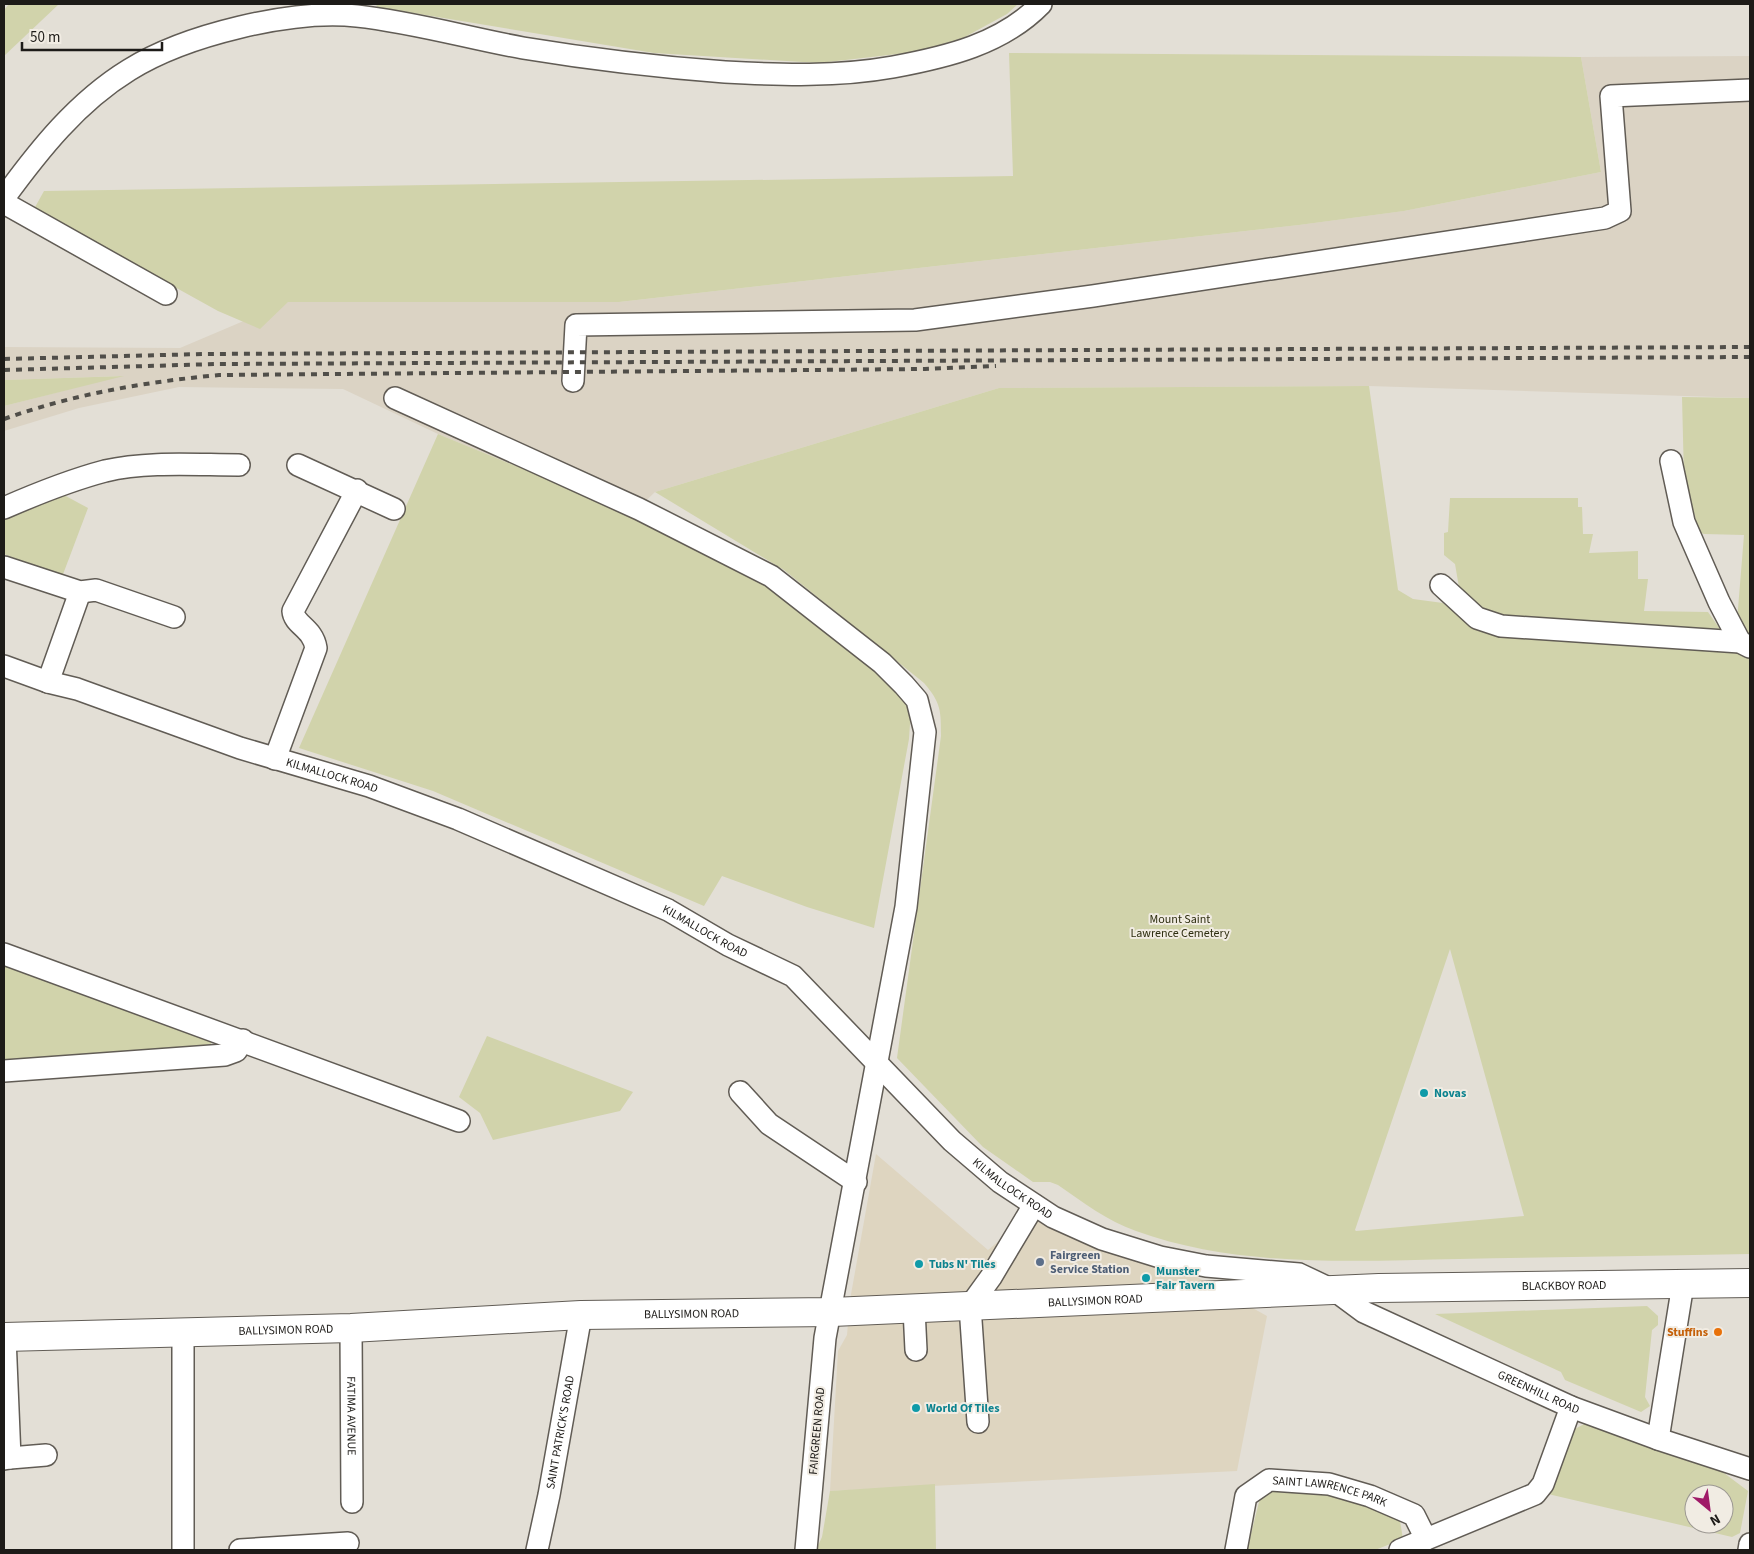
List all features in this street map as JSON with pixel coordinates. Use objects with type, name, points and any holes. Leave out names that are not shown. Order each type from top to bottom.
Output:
[{"type":"main road","name":"BLACKBOY ROAD","points":[[1379,1288],[1750,1283]]},
{"type":"main road","name":"BALLYSIMON ROAD","points":[[4,1337],[350,1328],[581,1315],[832,1312],[1338,1292],[1379,1288]]},
{"type":"street","points":[[4,198],[47,142],[84,104],[129,70],[187,43],[245,27],[355,10],[522,48],[642,65],[815,75],[886,68],[946,56],[1000,36],[1018,25],[1041,4]]},
{"type":"street","points":[[573,381],[576,325],[915,320],[1112,293],[1605,218],[1620,211],[1610,96],[1750,90]]},
{"type":"street","points":[[4,203],[166,294]]},
{"type":"street","name":"FAIRGREEN ROAD","points":[[395,398],[639,509],[771,576],[882,663],[917,700],[925,732],[910,878],[832,1312],[825,1338],[806,1550]]},
{"type":"street","points":[[1671,461],[1684,522],[1719,602],[1745,644]]},
{"type":"street","points":[[4,508],[29,497],[106,471],[147,466],[239,465]]},
{"type":"street","points":[[298,465],[357,490],[394,509]]},
{"type":"street","points":[[275,758],[316,648],[314,638],[293,617],[293,611],[357,490]]},
{"type":"street","points":[[4,567],[80,592],[96,590],[174,617]]},
{"type":"street","points":[[1441,585],[1477,618],[1501,626],[1745,644]]},
{"type":"street","points":[[48,682],[80,592]]},
{"type":"street","name":"KILMALLOCK ROAD","points":[[4,666],[48,682],[77,689],[240,748],[369,786],[458,819],[668,910],[728,945],[793,976],[878,1062],[952,1141],[1000,1182],[1053,1217],[1102,1239],[1160,1257],[1206,1266],[1299,1274],[1338,1292]]},
{"type":"street","points":[[4,954],[459,1120]]},
{"type":"street","points":[[4,1071],[225,1055],[236,1051],[243,1040]]},
{"type":"street","points":[[740,1092],[769,1124],[856,1182]]},
{"type":"street","points":[[978,1422],[970,1306],[991,1277],[1034,1205]]},
{"type":"street","points":[[1658,1439],[1683,1284]]},
{"type":"street","name":"GREENHILL ROAD","points":[[1338,1292],[1364,1312],[1571,1407],[1658,1439],[1750,1469]]},
{"type":"street","points":[[914,1308],[916,1350]]},
{"type":"street","name":"SAINT PATRICK'S ROAD","points":[[537,1550],[549,1495],[581,1315]]},
{"type":"street","name":"FATIMA AVENUE","points":[[350,1328],[352,1502]]},
{"type":"street","points":[[183,1333],[183,1550]]},
{"type":"street","points":[[4,1337],[7,1459],[46,1455]]},
{"type":"street","points":[[1400,1550],[1535,1494],[1543,1484],[1571,1407]]},
{"type":"street","name":"SAINT LAWRENCE PARK","points":[[1236,1550],[1246,1496],[1268,1480],[1329,1484],[1370,1496],[1414,1515],[1426,1539]]},
{"type":"street","points":[[240,1550],[348,1543]]},
{"type":"street","points":[[1748,1550],[1750,1544]]},
{"type":"shaded area","points":[[1750,56],[1750,398],[1369,386],[999,388],[655,492],[632,514],[438,434],[343,389],[179,387],[79,408],[4,431],[4,406],[121,376],[4,380],[4,347],[180,348],[288,302],[619,302],[1299,225],[1404,211],[1601,172],[1581,57]]},
{"type":"shaded area","points":[[876,1154],[988,1250],[1026,1218],[1186,1271],[1267,1316],[1237,1471],[830,1491],[838,1351],[847,1335],[850,1300]]},
{"type":"green space","points":[[9,4],[59,4],[4,56],[4,10]]},
{"type":"green space","points":[[376,4],[1018,4],[1007,14],[963,38],[915,52],[819,63],[654,53],[377,7]]},
{"type":"green space","points":[[1009,53],[1581,57],[1601,172],[1404,211],[1299,225],[619,302],[288,302],[260,329],[218,311],[34,209],[44,191],[1013,176]]},
{"type":"green space","points":[[124,376],[4,406],[4,380]]},
{"type":"green space","name":"Mount Saint Lawrence Cemetery","points":[[1369,386],[1398,590],[1413,599],[1443,603],[1472,627],[1695,645],[1730,652],[1737,621],[1744,535],[1704,534],[1696,531],[1695,516],[1684,478],[1682,397],[1750,398],[1750,1254],[1337,1261],[1255,1257],[1175,1243],[1125,1227],[1096,1211],[1058,1185],[1050,1182],[1033,1182],[983,1147],[897,1058],[941,736],[941,720],[937,702],[924,683],[784,570],[655,492],[999,388]],"holes":[[[1450,949],[1524,1216],[1355,1230]]]},
{"type":"green space","points":[[438,434],[632,514],[766,586],[872,667],[911,709],[909,739],[874,928],[807,907],[722,876],[704,906],[433,791],[299,748]]},
{"type":"green space","points":[[62,494],[88,508],[62,577],[4,554],[4,516]]},
{"type":"green space","points":[[1450,498],[1578,498],[1578,507],[1582,507],[1583,534],[1593,534],[1589,553],[1638,551],[1638,579],[1648,579],[1644,611],[1708,612],[1720,629],[1496,616],[1472,603],[1460,593],[1455,564],[1444,555],[1444,533],[1448,532]]},
{"type":"green space","points":[[4,964],[211,1039],[211,1047],[4,1060]]},
{"type":"green space","points":[[487,1036],[633,1092],[620,1111],[493,1140],[480,1113],[459,1097]]},
{"type":"green space","points":[[1647,1306],[1658,1316],[1658,1325],[1652,1330],[1645,1397],[1650,1406],[1641,1412],[1565,1380],[1561,1372],[1435,1314]]},
{"type":"green space","points":[[1590,1421],[1716,1467],[1748,1491],[1740,1533],[1732,1537],[1719,1534],[1734,1534],[1734,1484],[1684,1484],[1684,1526],[1548,1494],[1567,1433]]},
{"type":"green space","points":[[935,1484],[936,1550],[816,1550],[822,1537],[830,1491]]},
{"type":"green space","points":[[1303,1488],[1377,1506],[1400,1521],[1403,1539],[1375,1550],[1247,1550],[1260,1498],[1271,1490]]},
{"type":"railway","points":[[4,359],[204,354],[1750,347]]},
{"type":"railway","points":[[4,370],[218,364],[1750,357]]},
{"type":"railway","points":[[4,419],[30,410],[110,390],[164,381],[219,375],[925,369],[996,366]]},
{"type":"place","name":"Novas","points":[[1424,1093]]},
{"type":"place","name":"Fairgreen Service Station","points":[[1040,1262]]},
{"type":"place","name":"Tubs N' Tiles","points":[[919,1264]]},
{"type":"place","name":"Munster Fair Tavern","points":[[1146,1278]]},
{"type":"place","name":"Stuffins","points":[[1718,1332]]},
{"type":"place","name":"World Of Tiles","points":[[916,1408]]}]
